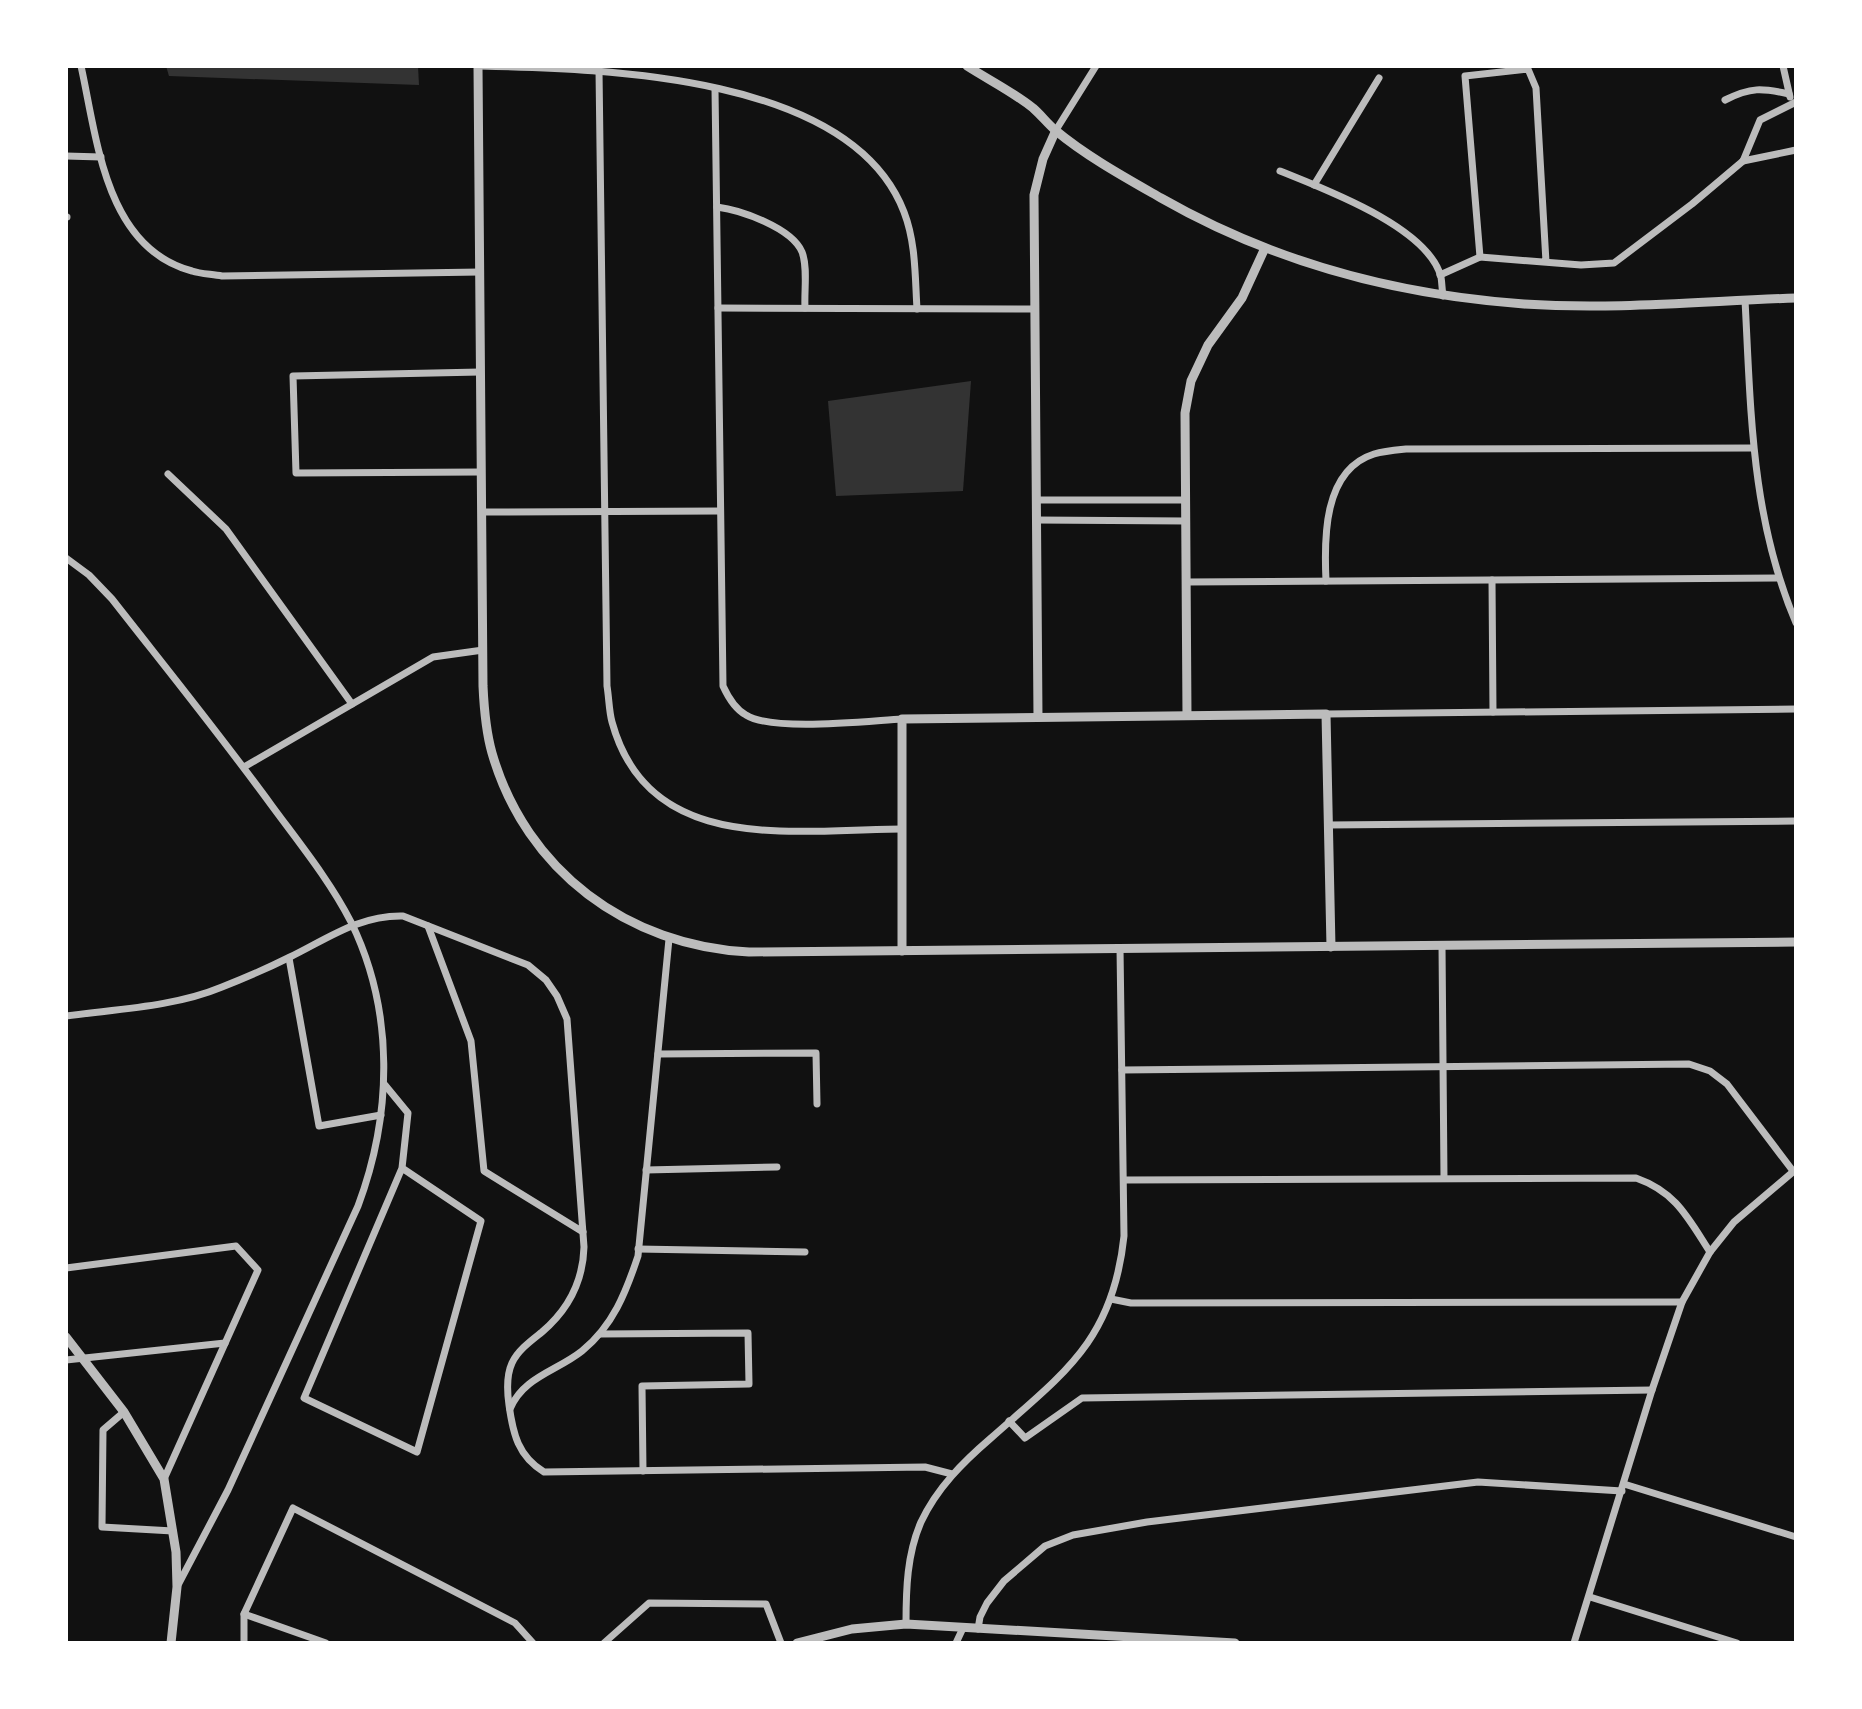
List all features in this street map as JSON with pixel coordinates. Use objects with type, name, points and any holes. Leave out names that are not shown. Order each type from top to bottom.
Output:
[{"type":"street","points":[[81,66],[101,157],[112,195],[123,217],[139,238],[159,254],[191,271],[222,276],[480,272]]},
{"type":"street","points":[[917,309],[915,263],[904,210],[878,167],[862,151],[825,126],[787,110],[715,89],[660,78],[599,70],[478,66],[483,689],[491,749],[502,783],[527,829],[558,869],[589,896],[629,922],[669,939],[707,948],[749,952],[1796,942]]},
{"type":"street","points":[[967,66],[1033,108],[1056,130],[1162,199],[1265,248],[1333,272],[1443,296],[1526,304],[1796,298]]},
{"type":"street","points":[[1038,717],[1034,195],[1043,159],[1056,130],[1096,66]]},
{"type":"street","points":[[1783,66],[1792,100]]},
{"type":"street","points":[[1480,257],[1465,76],[1528,67],[1536,88],[1546,262]]},
{"type":"street","points":[[599,70],[607,686],[612,721],[623,750],[654,793],[693,818],[725,827],[760,831],[902,829]]},
{"type":"street","points":[[1314,185],[1379,78]]},
{"type":"street","points":[[1725,100],[1742,91],[1769,88],[1792,100]]},
{"type":"street","points":[[715,89],[721,666],[723,686],[730,700],[745,715],[775,724],[1038,717],[1796,709]]},
{"type":"street","points":[[1743,161],[1760,120],[1792,100]]},
{"type":"street","points":[[1440,275],[1480,257],[1581,265],[1614,263],[1743,161],[1796,150]]},
{"type":"street","points":[[66,156],[101,157]]},
{"type":"street","points":[[1280,171],[1391,222],[1418,243],[1440,275],[1443,296]]},
{"type":"street","points":[[717,207],[734,209],[784,232],[796,241],[803,255],[805,308]]},
{"type":"street","points":[[1187,715],[1185,413],[1191,381],[1208,345],[1242,298],[1265,248]]},
{"type":"street","points":[[1745,300],[1757,489],[1778,578],[1796,623]]},
{"type":"street","points":[[718,308],[1034,309]]},
{"type":"street","points":[[480,372],[293,376],[296,473],[481,472]]},
{"type":"street","points":[[1326,581],[1325,532],[1330,510],[1348,472],[1374,454],[1406,449],[1752,448]]},
{"type":"street","points":[[168,474],[226,529],[352,704]]},
{"type":"street","points":[[1036,500],[1186,500]]},
{"type":"street","points":[[482,512],[720,511]]},
{"type":"street","points":[[1036,520],[1186,521]]},
{"type":"street","points":[[66,558],[89,575],[112,599],[244,767],[331,887],[352,924],[379,1005],[384,1047],[381,1115],[372,1167],[358,1206],[228,1490],[177,1587]]},
{"type":"street","points":[[1187,582],[1778,578]]},
{"type":"street","points":[[1492,580],[1493,712]]},
{"type":"street","points":[[244,767],[433,657],[483,650]]},
{"type":"street","points":[[1326,714],[1331,947]]},
{"type":"street","points":[[902,719],[902,951]]},
{"type":"street","points":[[1328,825],[1796,821]]},
{"type":"street","points":[[66,1016],[178,1000],[220,989],[289,958],[352,924],[388,915],[403,916],[528,965],[546,980],[567,1019],[583,1232],[583,1264],[572,1297],[561,1313],[512,1363],[507,1388],[510,1423],[518,1445],[532,1465],[544,1472],[925,1467],[952,1474]]},
{"type":"street","points":[[428,926],[471,1041],[484,1171],[583,1232]]},
{"type":"street","points":[[510,1411],[515,1396],[526,1384],[582,1352],[600,1334],[624,1299],[638,1249],[669,939]]},
{"type":"street","points":[[1442,945],[1444,1178]]},
{"type":"street","points":[[906,1624],[913,1544],[932,1502],[952,1474],[1060,1378],[1078,1358],[1111,1299],[1121,1260],[1124,1180],[1120,948]]},
{"type":"street","points":[[289,958],[319,1126],[381,1115]]},
{"type":"street","points":[[658,1054],[816,1053],[817,1104]]},
{"type":"street","points":[[1122,1070],[1689,1064],[1710,1071],[1727,1084],[1794,1170],[1734,1222],[1710,1252],[1682,1302],[1574,1643]]},
{"type":"street","points":[[384,1084],[408,1113],[402,1168],[304,1398],[417,1452],[481,1221],[402,1168]]},
{"type":"street","points":[[646,1170],[777,1167]]},
{"type":"street","points":[[1124,1180],[1636,1178],[1666,1192],[1710,1252]]},
{"type":"street","points":[[66,1268],[236,1246],[258,1270],[164,1479]]},
{"type":"street","points":[[638,1249],[805,1252]]},
{"type":"street","points":[[1111,1299],[1131,1303],[1682,1302]]},
{"type":"street","points":[[600,1334],[748,1333],[749,1384],[642,1386],[643,1471]]},
{"type":"street","points":[[66,1337],[124,1412],[164,1479],[173,1531],[177,1587],[171,1643]]},
{"type":"street","points":[[66,1360],[225,1343]]},
{"type":"street","points":[[1009,1421],[1025,1438],[1082,1398],[1652,1390]]},
{"type":"street","points":[[124,1412],[103,1430],[102,1527],[173,1531]]},
{"type":"street","points":[[978,1629],[987,1603],[1004,1581],[1045,1546],[1073,1535],[1177,1518],[1478,1482],[1623,1488],[1796,1537]]},
{"type":"street","points":[[244,1643],[244,1614],[293,1508],[515,1623],[533,1643]]},
{"type":"street","points":[[1590,1597],[1737,1643]]},
{"type":"street","points":[[604,1643],[649,1603],[766,1604],[781,1643]]},
{"type":"street","points":[[244,1614],[326,1643]]},
{"type":"street","points":[[797,1643],[852,1629],[906,1624],[1235,1643]]},
{"type":"street","points":[[956,1643],[963,1628]]},
{"type":"shaded area","points":[[166,66],[418,66],[419,85],[169,76]]},
{"type":"shaded area","points":[[971,381],[963,491],[836,496],[828,401]]}]
